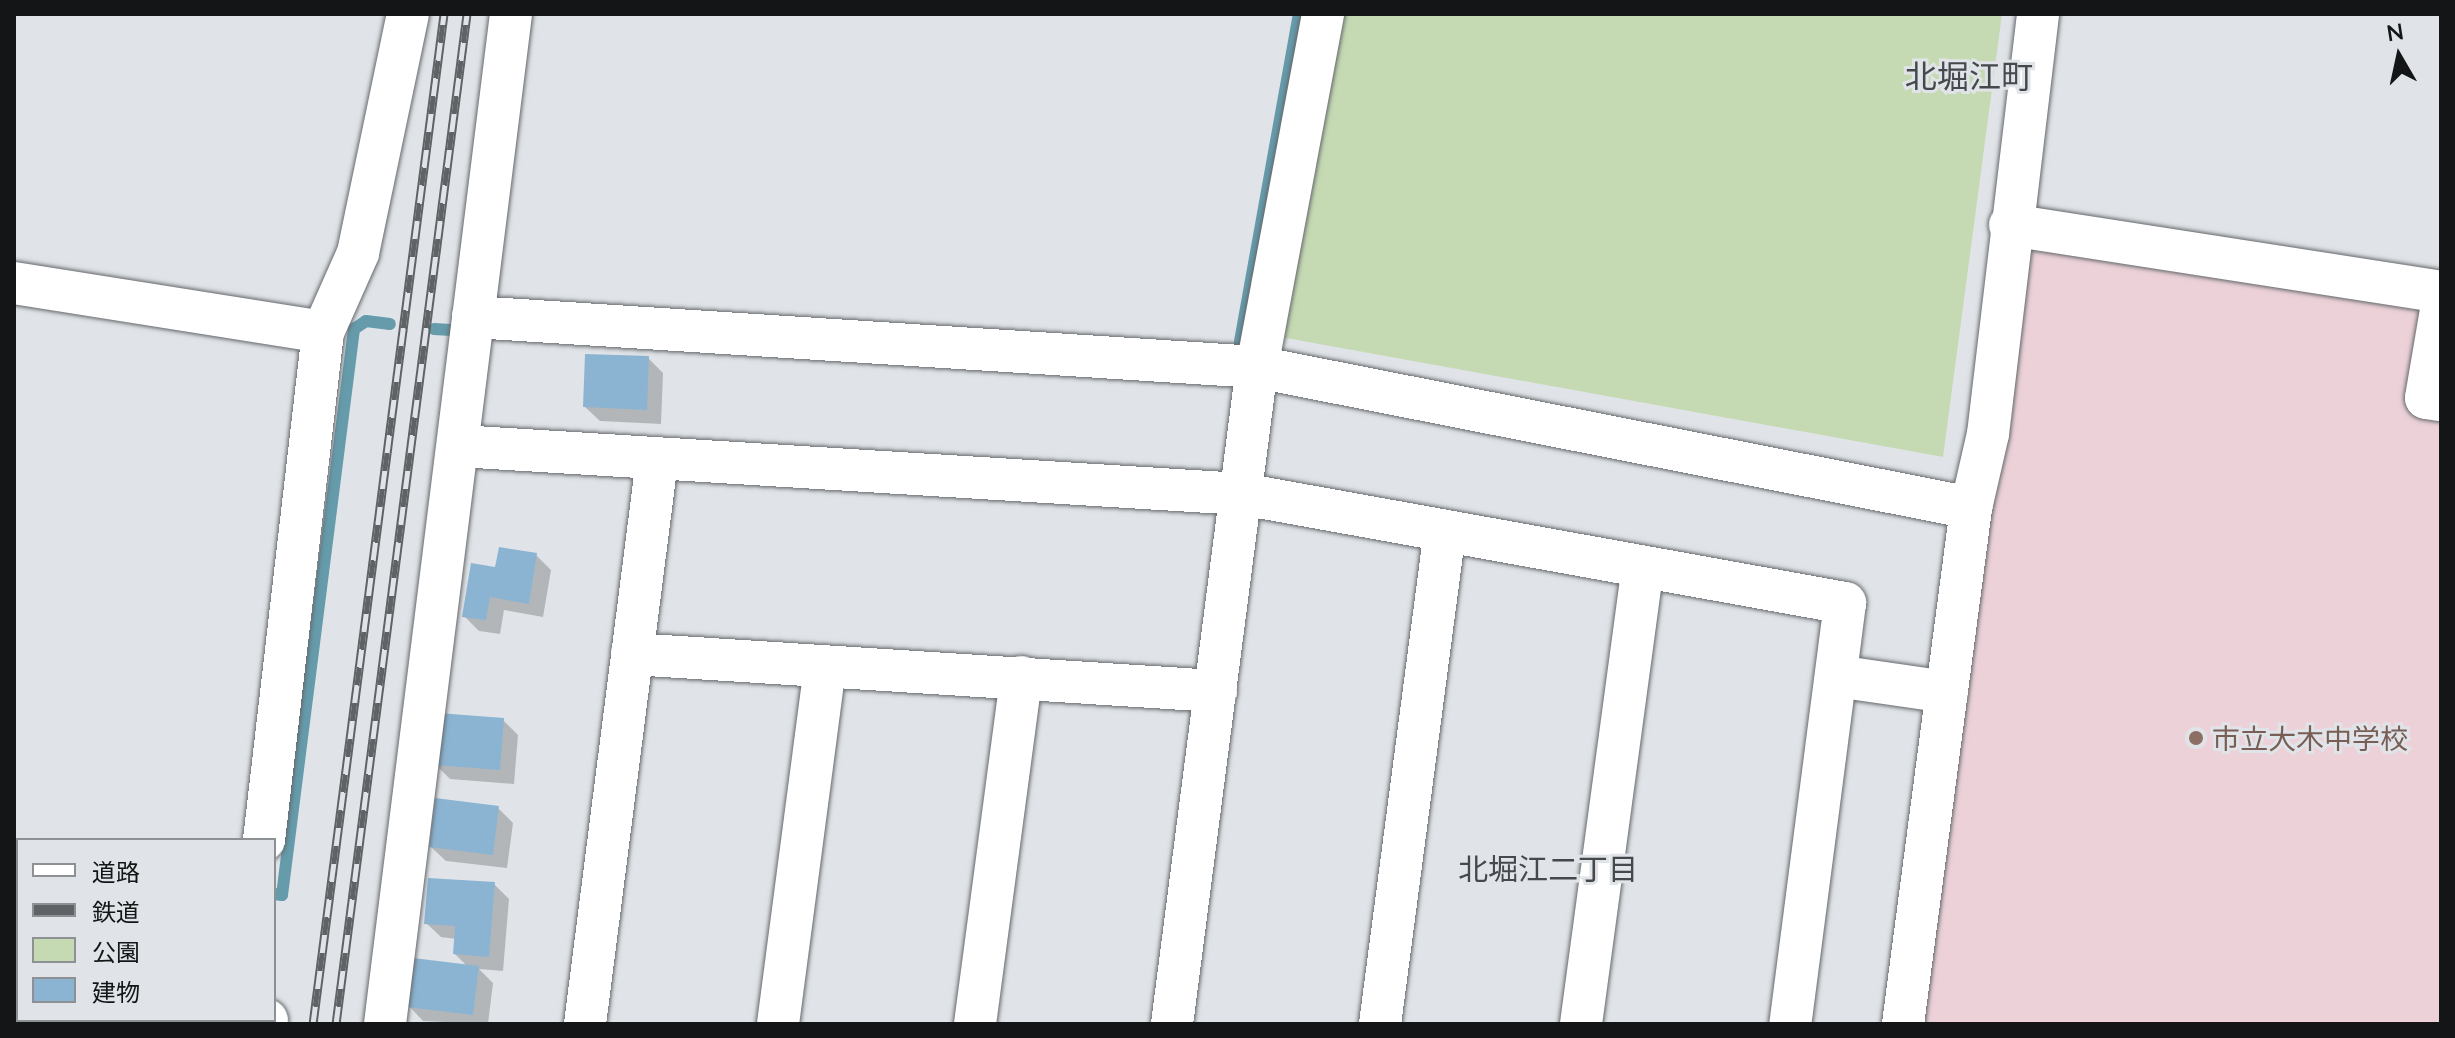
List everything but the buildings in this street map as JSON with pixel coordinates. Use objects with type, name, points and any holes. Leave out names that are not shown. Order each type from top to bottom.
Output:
[{"type":"street","points":[[264,838],[323,332],[358,253],[408,14]]},
{"type":"street","points":[[385,1024],[511,14]]},
{"type":"street","points":[[1172,1024],[1242,494],[1242,368],[1323,14]]},
{"type":"street","points":[[1903,1024],[1971,508],[1988,434],[2010,225],[2038,14]]},
{"type":"street","points":[[2010,225],[2441,292]]},
{"type":"street","points":[[14,283],[323,332]]},
{"type":"street","points":[[2441,310],[2426,398],[2441,400]]},
{"type":"street","points":[[473,317],[1242,368],[1971,508]]},
{"type":"street","points":[[459,446],[1242,494],[1845,603],[1790,1024]]},
{"type":"street","points":[[585,1024],[657,460]]},
{"type":"street","points":[[1380,1024],[1445,533]]},
{"type":"street","points":[[1581,1024],[1643,567]]},
{"type":"street","points":[[632,654],[1216,691]]},
{"type":"street","points":[[778,1024],[825,667]]},
{"type":"street","points":[[1836,676],[1947,692]]},
{"type":"street","points":[[975,1024],[1021,677]]},
{"type":"shaded area","name":"市立大木中学校","points":[[2039,244],[2420,305],[2441,410],[2441,1024],[1913,1024],[2023,251]]},
{"type":"green space","points":[[1333,14],[2002,14],[1943,457],[1275,336]]},
{"type":"waterway","points":[[1237,358],[1299,14]]},
{"type":"waterway","points":[[276,894],[282,895],[354,329],[366,321],[390,324]]},
{"type":"waterway","points":[[434,329],[451,330]]},
{"type":"railway","points":[[313,1024],[444,14]]},
{"type":"railway","points":[[336,1024],[467,14]]},
{"type":"place","name":"市立大木中学校","points":[[2196,738]]},
{"type":"district","name":"北堀江町","points":[[1969,76]]},
{"type":"district","name":"北堀江二丁目","points":[[1548,868]]}]
